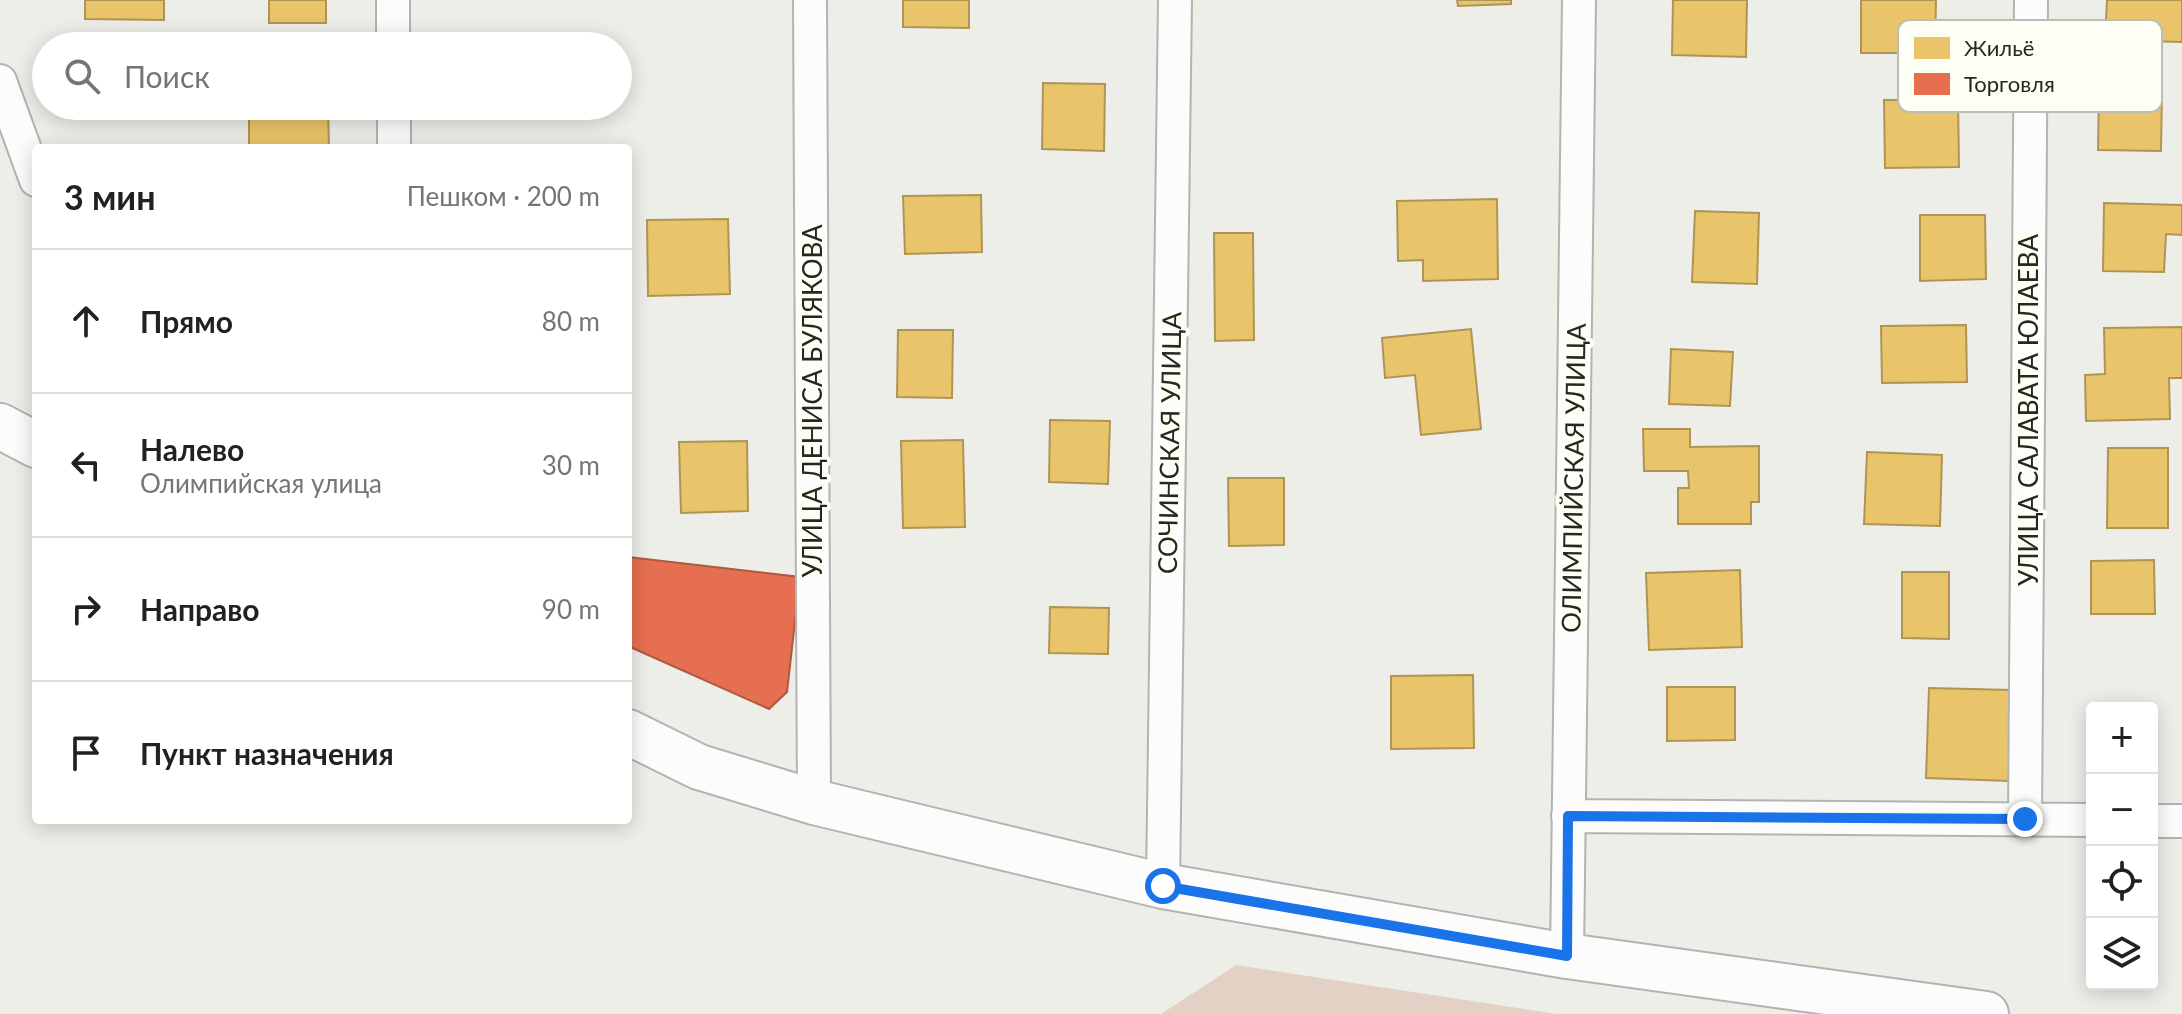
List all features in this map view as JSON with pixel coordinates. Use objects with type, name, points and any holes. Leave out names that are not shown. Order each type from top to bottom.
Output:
[{"type":"main road","points":[[0,426],[32,443]]},
{"type":"main road","points":[[632,734],[699,767],[814,802],[1163,886],[1567,956],[1986,1014]]},
{"type":"street","points":[[393,0],[393,32]]},
{"type":"street","name":"УЛИЦА ДЕНИСА БУЛЯКОВА","points":[[810,0],[814,802]]},
{"type":"street","name":"СОЧИНСКАЯ УЛИЦА","points":[[1163,886],[1175,0]]},
{"type":"street","name":"ОЛИМПИЙСКАЯ УЛИЦА","points":[[1567,956],[1579,0]]},
{"type":"street","name":"УЛИЦА САЛАВАТА ЮЛАЕВА","points":[[2031,0],[2031,20]]},
{"type":"street","points":[[0,81],[32,169]]},
{"type":"street","name":"УЛИЦА САЛАВАТА ЮЛАЕВА","points":[[2025,819],[2030,112]]},
{"type":"street","points":[[394,120],[394,144]]},
{"type":"street","points":[[1568,816],[2086,820]]},
{"type":"street","points":[[2158,821],[2182,821]]},
{"type":"shaded area","points":[[1236,965],[1557,1014],[1161,1014]]},
{"type":"building: Жильё","points":[[85,0],[164,0],[164,20],[85,19]]},
{"type":"building: Жильё","points":[[269,0],[326,0],[326,23],[269,23]]},
{"type":"building: Жильё","points":[[903,0],[969,0],[969,28],[903,27]]},
{"type":"building: Жильё","points":[[1457,0],[1511,0],[1511,4],[1458,6]]},
{"type":"building: Жильё","points":[[1673,0],[1747,0],[1746,57],[1672,55]]},
{"type":"building: Жильё","points":[[1861,0],[1936,0],[1936,20],[1898,20],[1898,53],[1861,53]]},
{"type":"building: Жильё","points":[[2107,0],[2182,0],[2182,42],[2162,41],[2162,20],[2106,20]]},
{"type":"building: Жильё","points":[[1043,83],[1105,84],[1104,151],[1042,149]]},
{"type":"building: Жильё","points":[[1884,100],[1898,100],[1898,112],[1958,112],[1959,167],[1885,168]]},
{"type":"building: Жильё","points":[[2099,112],[2162,112],[2161,151],[2098,150]]},
{"type":"building: Жильё","points":[[249,120],[328,120],[329,144],[249,144]]},
{"type":"building: Жильё","points":[[981,195],[982,252],[905,254],[903,196]]},
{"type":"building: Жильё","points":[[1497,199],[1498,279],[1423,281],[1423,260],[1398,261],[1397,201]]},
{"type":"building: Жильё","points":[[2104,203],[2182,205],[2182,235],[2166,234],[2164,272],[2103,271]]},
{"type":"building: Жильё","points":[[1695,211],[1759,213],[1757,284],[1692,282]]},
{"type":"building: Жильё","points":[[1920,215],[1985,215],[1986,279],[1920,281]]},
{"type":"building: Жильё","points":[[728,219],[730,294],[648,296],[647,220]]},
{"type":"building: Жильё","points":[[1214,233],[1253,233],[1254,340],[1215,341]]},
{"type":"building: Жильё","points":[[1966,325],[1967,382],[1882,383],[1881,326]]},
{"type":"building: Жильё","points":[[2182,327],[2182,378],[2169,378],[2170,419],[2086,421],[2085,375],[2105,374],[2104,328]]},
{"type":"building: Жильё","points":[[1471,329],[1481,429],[1421,435],[1415,375],[1385,378],[1382,338]]},
{"type":"building: Жильё","points":[[898,330],[953,330],[952,398],[897,397]]},
{"type":"building: Жильё","points":[[1671,349],[1733,352],[1730,406],[1669,404]]},
{"type":"building: Жильё","points":[[1050,420],[1110,421],[1108,484],[1049,482]]},
{"type":"building: Жильё","points":[[1643,429],[1690,429],[1690,447],[1759,446],[1759,502],[1751,502],[1751,524],[1678,524],[1678,488],[1689,488],[1688,471],[1644,471]]},
{"type":"building: Жильё","points":[[963,440],[965,527],[903,528],[901,441]]},
{"type":"building: Жильё","points":[[747,441],[748,511],[681,513],[679,442]]},
{"type":"building: Жильё","points":[[2108,448],[2168,448],[2168,528],[2107,528]]},
{"type":"building: Жильё","points":[[1867,452],[1942,455],[1940,526],[1864,524]]},
{"type":"building: Жильё","points":[[1228,478],[1284,478],[1284,545],[1229,546]]},
{"type":"building: Жильё","points":[[2154,560],[2155,614],[2091,614],[2091,561]]},
{"type":"building: Жильё","points":[[1740,570],[1742,647],[1649,650],[1646,573]]},
{"type":"building: Жильё","points":[[1902,572],[1949,572],[1949,639],[1902,638]]},
{"type":"building: Жильё","points":[[1050,607],[1109,608],[1108,654],[1049,653]]},
{"type":"building: Жильё","points":[[1473,675],[1474,748],[1391,749],[1391,676]]},
{"type":"building: Жильё","points":[[1667,687],[1735,687],[1735,740],[1667,741]]},
{"type":"building: Жильё","points":[[1929,688],[2013,690],[2010,781],[1926,778]]},
{"type":"building: Торговля","points":[[632,557],[800,577],[787,692],[769,709],[632,648]]},
{"type":"route","points":[[1163,886],[1567,956],[1568,816],[2025,819]]}]
